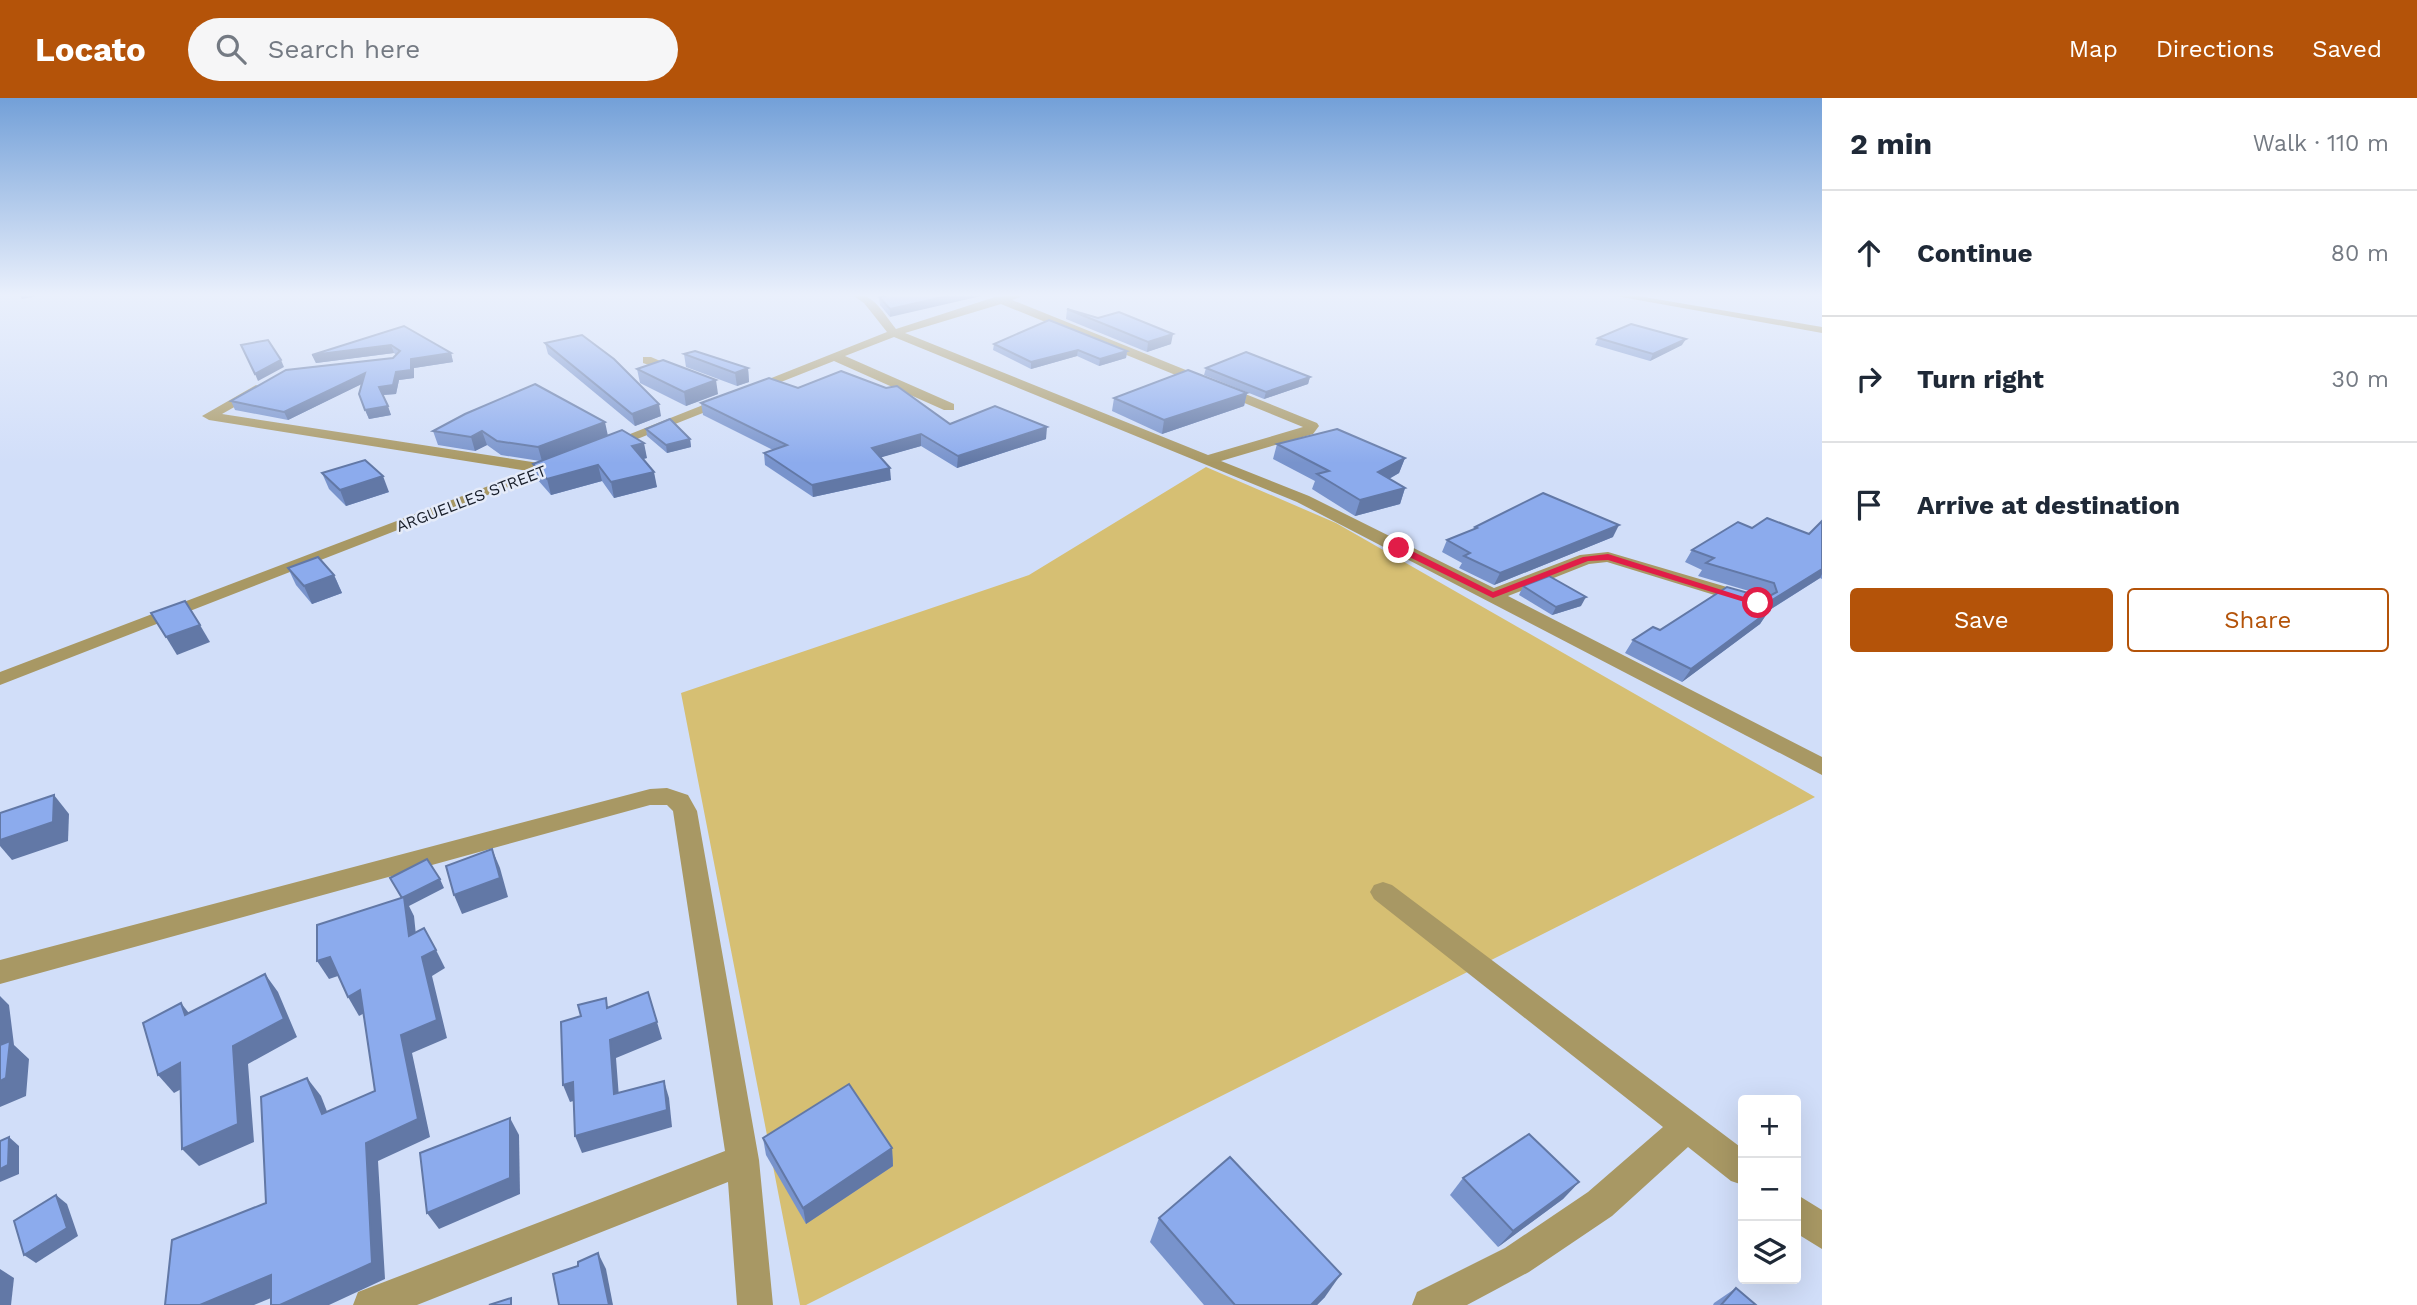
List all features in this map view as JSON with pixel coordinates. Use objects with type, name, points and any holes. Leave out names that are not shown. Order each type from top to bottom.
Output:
[{"type":"street","name":"ARGUELLES STREET","points":[[0,679],[579,457],[731,391],[849,350]]},
{"type":"street","points":[[937,350],[1303,499],[1822,767]]},
{"type":"street","points":[[1125,350],[1312,426],[1308,431],[1207,460]]},
{"type":"street","points":[[834,356],[949,407]]},
{"type":"street","points":[[647,360],[699,379]]},
{"type":"street","points":[[266,383],[209,416],[547,469]]},
{"type":"street","points":[[1493,595],[1586,559],[1608,557],[1758,603]]},
{"type":"street","points":[[0,972],[650,797],[674,797],[682,802],[685,811],[743,1160],[755,1305]]},
{"type":"street","points":[[1383,892],[1738,1165]]},
{"type":"street","points":[[1430,1305],[1517,1260],[1600,1204],[1689,1125]]},
{"type":"street","points":[[371,1305],[743,1160]]},
{"type":"street","points":[[1801,1215],[1822,1233]]},
{"type":"shaded area","points":[[1206,467],[1336,523],[1815,797],[806,1305],[800,1305],[681,693],[1029,575]]},
{"type":"building","points":[[244,350],[275,350],[281,360],[255,374]]},
{"type":"building","points":[[327,350],[349,350],[312,355]]},
{"type":"building","points":[[446,350],[451,353],[411,359],[411,370],[396,372],[393,385],[379,387],[388,406],[365,410],[359,394],[365,373],[284,412],[231,401],[286,370],[393,358],[400,351]]},
{"type":"building","points":[[554,350],[602,350],[614,359],[659,404],[632,414]]},
{"type":"building","points":[[1007,350],[1077,350],[1031,362]]},
{"type":"building","points":[[1079,350],[1127,351],[1100,359]]},
{"type":"building","points":[[1640,350],[1661,350],[1653,354]]},
{"type":"building","points":[[695,351],[748,368],[735,373],[684,354]]},
{"type":"building","points":[[1246,352],[1310,377],[1266,392],[1206,368]]},
{"type":"building","points":[[663,360],[716,380],[684,392],[637,369]]},
{"type":"building","points":[[1188,370],[1247,393],[1164,420],[1114,398]]},
{"type":"building","points":[[841,371],[886,388],[897,386],[950,424],[995,406],[1047,427],[958,456],[921,434],[872,448],[890,468],[812,485],[764,453],[787,445],[701,403],[769,378],[798,388]]},
{"type":"building","points":[[535,384],[605,422],[538,447],[497,441],[482,431],[471,437],[433,431],[465,414]]},
{"type":"building","points":[[670,419],[690,439],[666,445],[646,429]]},
{"type":"building","points":[[1337,429],[1405,458],[1378,472],[1405,488],[1360,500],[1317,474],[1329,471],[1277,444]]},
{"type":"building","points":[[622,430],[644,443],[632,446],[654,472],[611,482],[598,465],[547,479],[533,464]]},
{"type":"building","points":[[365,460],[383,476],[340,490],[322,473]]},
{"type":"building","points":[[1543,493],[1619,525],[1500,573],[1464,556],[1470,553],[1447,540],[1477,528],[1475,527]]},
{"type":"building","points":[[1767,518],[1809,534],[1822,521],[1822,569],[1761,607],[1769,611],[1691,669],[1633,640],[1653,627],[1660,630],[1727,587],[1766,598],[1777,592],[1774,583],[1706,563],[1714,558],[1692,550],[1738,522],[1752,528]]},
{"type":"building","points":[[318,557],[334,575],[304,586],[288,568]]},
{"type":"building","points":[[1549,576],[1586,597],[1556,607],[1523,586]]},
{"type":"building","points":[[185,601],[200,625],[166,637],[151,613]]},
{"type":"building","points":[[54,795],[53,822],[0,840],[0,813]]},
{"type":"building","points":[[492,849],[500,878],[454,895],[446,866]]},
{"type":"building","points":[[427,859],[440,879],[402,898],[390,878]]},
{"type":"building","points":[[404,897],[409,936],[424,928],[436,950],[422,957],[437,1020],[401,1035],[418,1119],[366,1143],[372,1263],[280,1305],[271,1305],[271,1275],[200,1305],[165,1305],[172,1240],[266,1203],[261,1097],[307,1078],[322,1114],[375,1091],[360,990],[348,997],[330,957],[317,961],[317,925]]},
{"type":"building","points":[[265,974],[284,1019],[233,1046],[238,1124],[182,1149],[180,1063],[158,1075],[143,1023],[181,1003],[185,1015]]},
{"type":"building","points":[[648,992],[657,1022],[610,1040],[614,1094],[664,1081],[667,1110],[575,1136],[573,1082],[563,1085],[561,1022],[581,1016],[578,1005],[606,998],[607,1008]]},
{"type":"building","points":[[10,1041],[6,1078],[0,1081],[0,1045]]},
{"type":"building","points":[[849,1084],[892,1148],[803,1208],[763,1138]]},
{"type":"building","points":[[510,1118],[510,1178],[427,1213],[420,1153]]},
{"type":"building","points":[[1529,1134],[1579,1182],[1513,1231],[1463,1178]]},
{"type":"building","points":[[9,1137],[8,1165],[0,1169],[0,1141]]},
{"type":"building","points":[[1230,1157],[1341,1274],[1311,1305],[1235,1305],[1159,1218]]},
{"type":"building","points":[[56,1195],[67,1228],[24,1255],[14,1221]]},
{"type":"building","points":[[598,1253],[609,1305],[559,1305],[553,1274],[578,1266],[578,1262]]},
{"type":"building","points":[[1736,1288],[1756,1305],[1721,1305]]},
{"type":"building","points":[[511,1298],[511,1305],[489,1305]]},
{"type":"route","points":[[1399,548],[1493,595],[1586,559],[1608,557],[1625,560],[1758,603]]}]
